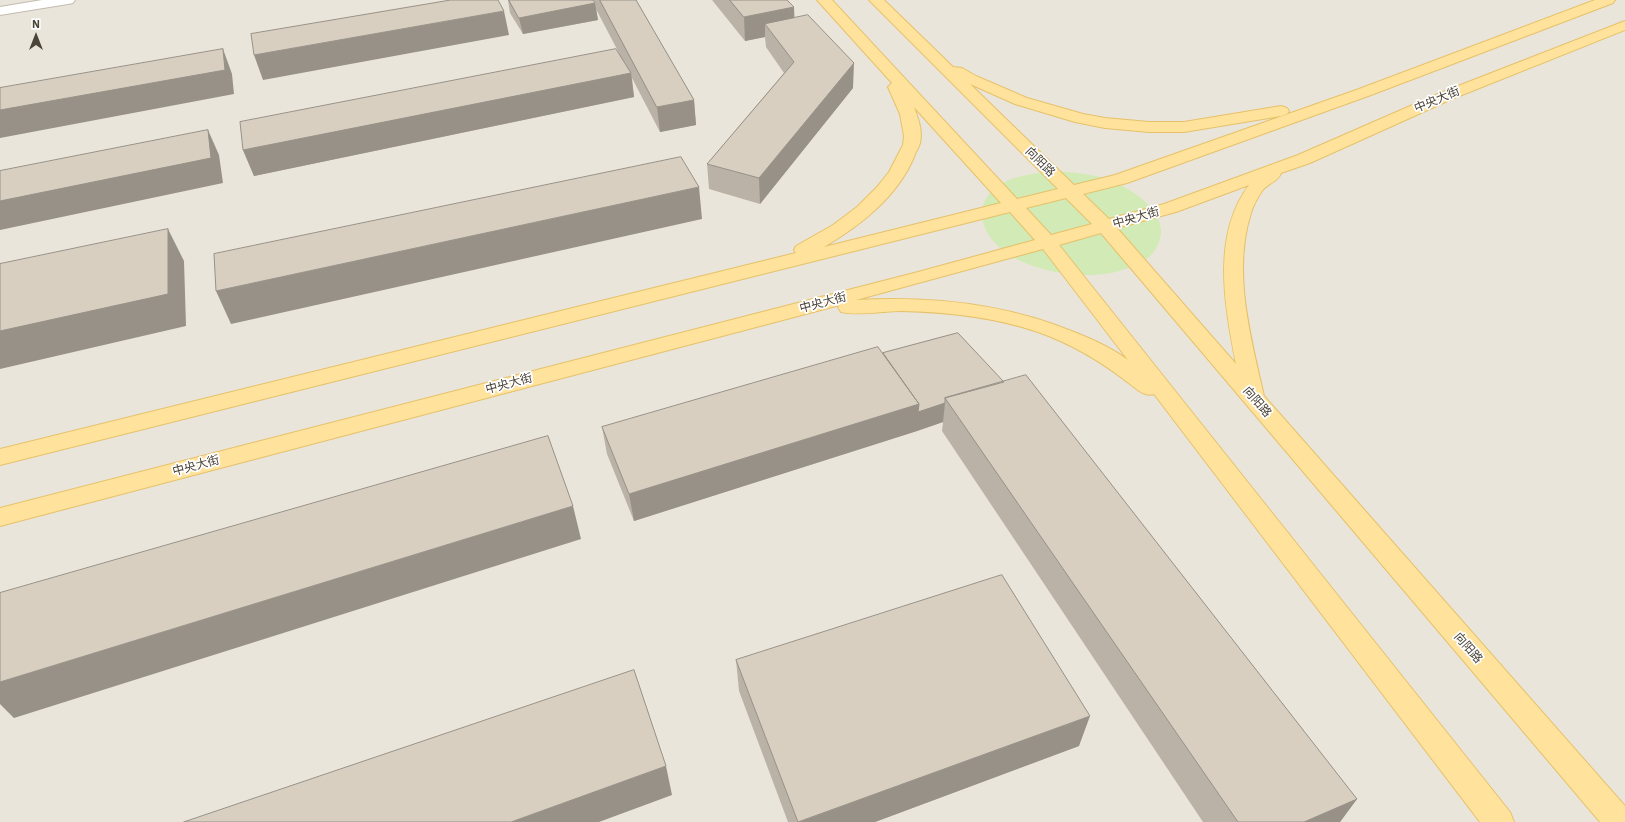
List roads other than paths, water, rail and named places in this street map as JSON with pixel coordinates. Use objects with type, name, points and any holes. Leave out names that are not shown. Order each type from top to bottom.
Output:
[{"type":"main road","points":[[824,0],[1047,242],[1499,822]]},
{"type":"main road","name":"向阳路","points":[[876,0],[1105,226],[1619,822]]},
{"type":"main road","points":[[0,457],[1121,179],[1334,103],[1608,0]]},
{"type":"main road","name":"中央大街","points":[[0,517],[774,316],[1170,208],[1304,159],[1446,96],[1625,25]]},
{"type":"main road","points":[[936,59],[971,79],[1021,101],[1081,119],[1105,123],[1149,126],[1184,126],[1334,103]]},
{"type":"main road","points":[[763,268],[827,237],[853,219],[892,181],[912,143],[912,126],[902,97],[885,67]]},
{"type":"main road","points":[[1254,400],[1234,294],[1235,245],[1240,220],[1255,189],[1280,168]]},
{"type":"main road","points":[[774,316],[883,304],[938,305],[1006,314],[1074,338],[1107,356],[1136,376],[1183,418]]},
{"type":"street","points":[[0,10],[68,0]]}]
